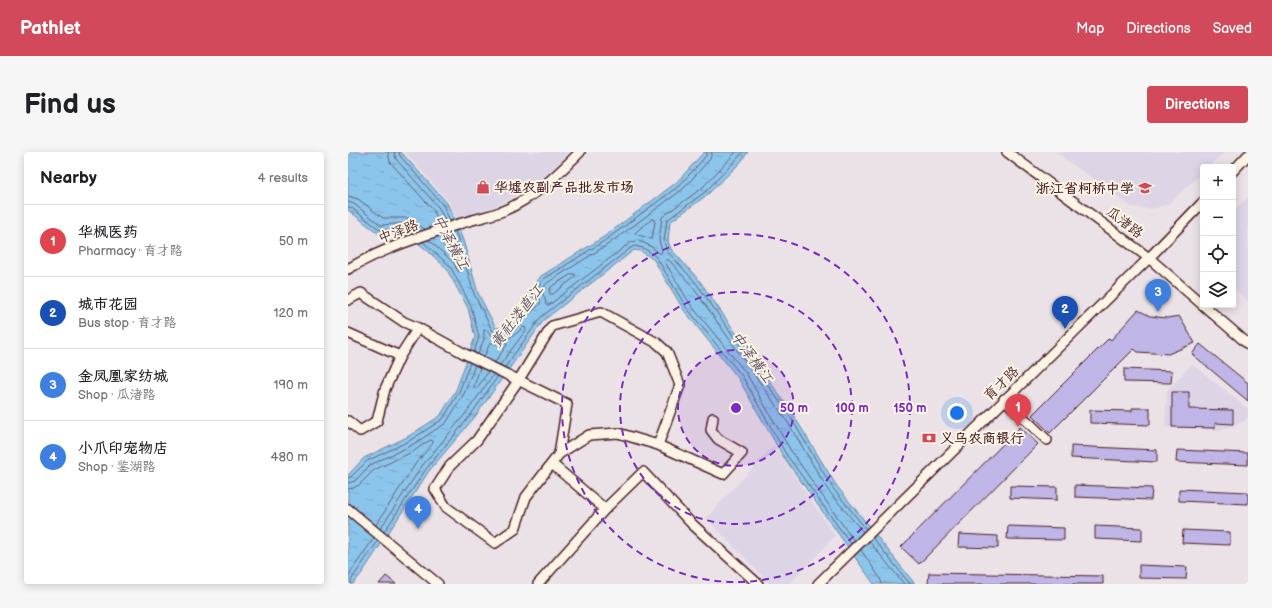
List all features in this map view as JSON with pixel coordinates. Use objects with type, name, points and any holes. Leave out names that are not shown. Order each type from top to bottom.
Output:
[{"type":"street","name":"中泽路","points":[[348,269],[363,260],[408,241],[503,210],[532,194],[552,180],[580,152]]},
{"type":"street","name":"瓜渚路","points":[[1006,152],[1149,258],[1200,302]]},
{"type":"street","points":[[1236,168],[1248,155]]},
{"type":"street","name":"育才路","points":[[818,584],[880,521],[1149,258],[1200,205]]},
{"type":"street","points":[[348,300],[361,293],[404,322],[518,381],[567,404],[559,454]]},
{"type":"street","name":"瓜渚路","points":[[1206,308],[1248,344]]},
{"type":"street","points":[[658,445],[680,385],[667,352],[657,343],[601,312],[552,326],[518,381],[477,440],[450,466],[435,489],[446,507],[495,543],[515,529],[526,497],[559,454],[589,435],[618,434],[658,445],[723,474],[742,453],[718,439],[711,430],[713,418]]},
{"type":"street","points":[[348,421],[360,431],[377,420],[385,389],[400,356],[418,328]]},
{"type":"street","points":[[348,334],[400,356]]},
{"type":"street","points":[[1004,399],[1047,440]]},
{"type":"street","points":[[552,464],[605,509]]},
{"type":"street","points":[[538,584],[605,509],[643,472],[691,523],[758,584]]},
{"type":"street","points":[[348,510],[438,584]]},
{"type":"shaded area","name":"华墟农副产品批发市场","points":[[405,152],[570,152],[541,181],[494,207],[456,219],[448,201]]},
{"type":"shaded area","name":"浙江省柯桥中学","points":[[1056,152],[1224,152],[1211,164],[1200,164],[1200,175],[1168,204],[1153,209],[1132,207]]},
{"type":"shaded area","points":[[1248,197],[1248,301],[1236,290],[1236,209]]},
{"type":"shaded area","points":[[1192,364],[1248,409],[1248,416],[1245,421],[1221,430],[1165,427],[1167,390]]},
{"type":"shaded area","points":[[774,445],[835,536],[789,584],[769,583],[706,518]]},
{"type":"water","name":"中泽横江","points":[[348,152],[401,152],[447,203],[463,240],[478,293],[496,328],[511,326],[537,301],[528,294],[541,276],[605,236],[677,182],[704,152],[748,152],[740,163],[707,195],[670,222],[668,241],[671,249],[699,280],[794,416],[836,485],[915,584],[874,584],[783,456],[738,378],[683,309],[654,260],[641,251],[634,250],[544,320],[474,418],[429,471],[362,573],[353,584],[348,584],[348,475],[364,458],[407,437],[440,416],[456,390],[475,337],[468,308],[446,268],[404,232],[379,234],[348,210]]},
{"type":"building","points":[[1138,310],[1150,316],[1167,318],[1179,316],[1195,343],[1168,354],[1138,352],[1134,349],[1050,433],[1032,415],[1109,338],[1111,340]]},
{"type":"building","points":[[1200,344],[1248,383],[1248,401],[1192,354]]},
{"type":"building","points":[[1124,369],[1172,371],[1171,383],[1124,382]]},
{"type":"building","points":[[1172,392],[1189,392],[1189,409],[1233,410],[1233,424],[1215,423],[1215,428],[1172,427]]},
{"type":"building","points":[[1132,408],[1150,408],[1150,425],[1090,423],[1090,410],[1132,411]]},
{"type":"building","points":[[1020,427],[1038,444],[919,564],[901,547]]},
{"type":"building","points":[[1071,446],[1157,450],[1157,462],[1071,458]]},
{"type":"building","points":[[1177,450],[1248,453],[1248,465],[1176,462]]},
{"type":"building","points":[[1075,485],[1152,488],[1151,500],[1075,497]]},
{"type":"building","points":[[1010,486],[1057,487],[1057,500],[1010,498]]},
{"type":"building","points":[[1179,489],[1248,492],[1248,504],[1179,501]]},
{"type":"building","points":[[1008,526],[1064,528],[1064,540],[1007,539]]},
{"type":"building","points":[[1095,526],[1142,528],[1142,541],[1095,539]]},
{"type":"building","points":[[1183,530],[1230,532],[1230,545],[1182,543]]},
{"type":"building","points":[[959,534],[998,536],[998,548],[958,547]]},
{"type":"building","points":[[1139,565],[1187,567],[1186,579],[1139,578]]},
{"type":"building","points":[[929,573],[1103,576],[1103,584],[928,584]]},
{"type":"building","points":[[386,576],[396,584],[379,584]]},
{"type":"place","name":"华墟农副产品批发市场","points":[[483,187]]},
{"type":"place","name":"浙江省柯桥中学","points":[[1145,188]]},
{"type":"place","name":"金凤凰家纺城","points":[[1158,312]]},
{"type":"place","name":"城市花园","points":[[1065,329]]},
{"type":"place","name":"华枫医药","points":[[1018,427]]},
{"type":"place","name":"义乌农商银行","points":[[929,438]]},
{"type":"place","name":"小爪印宠物店","points":[[418,529]]},
{"type":"water label","name":"黄社溇直江","points":[[517,316]]}]
